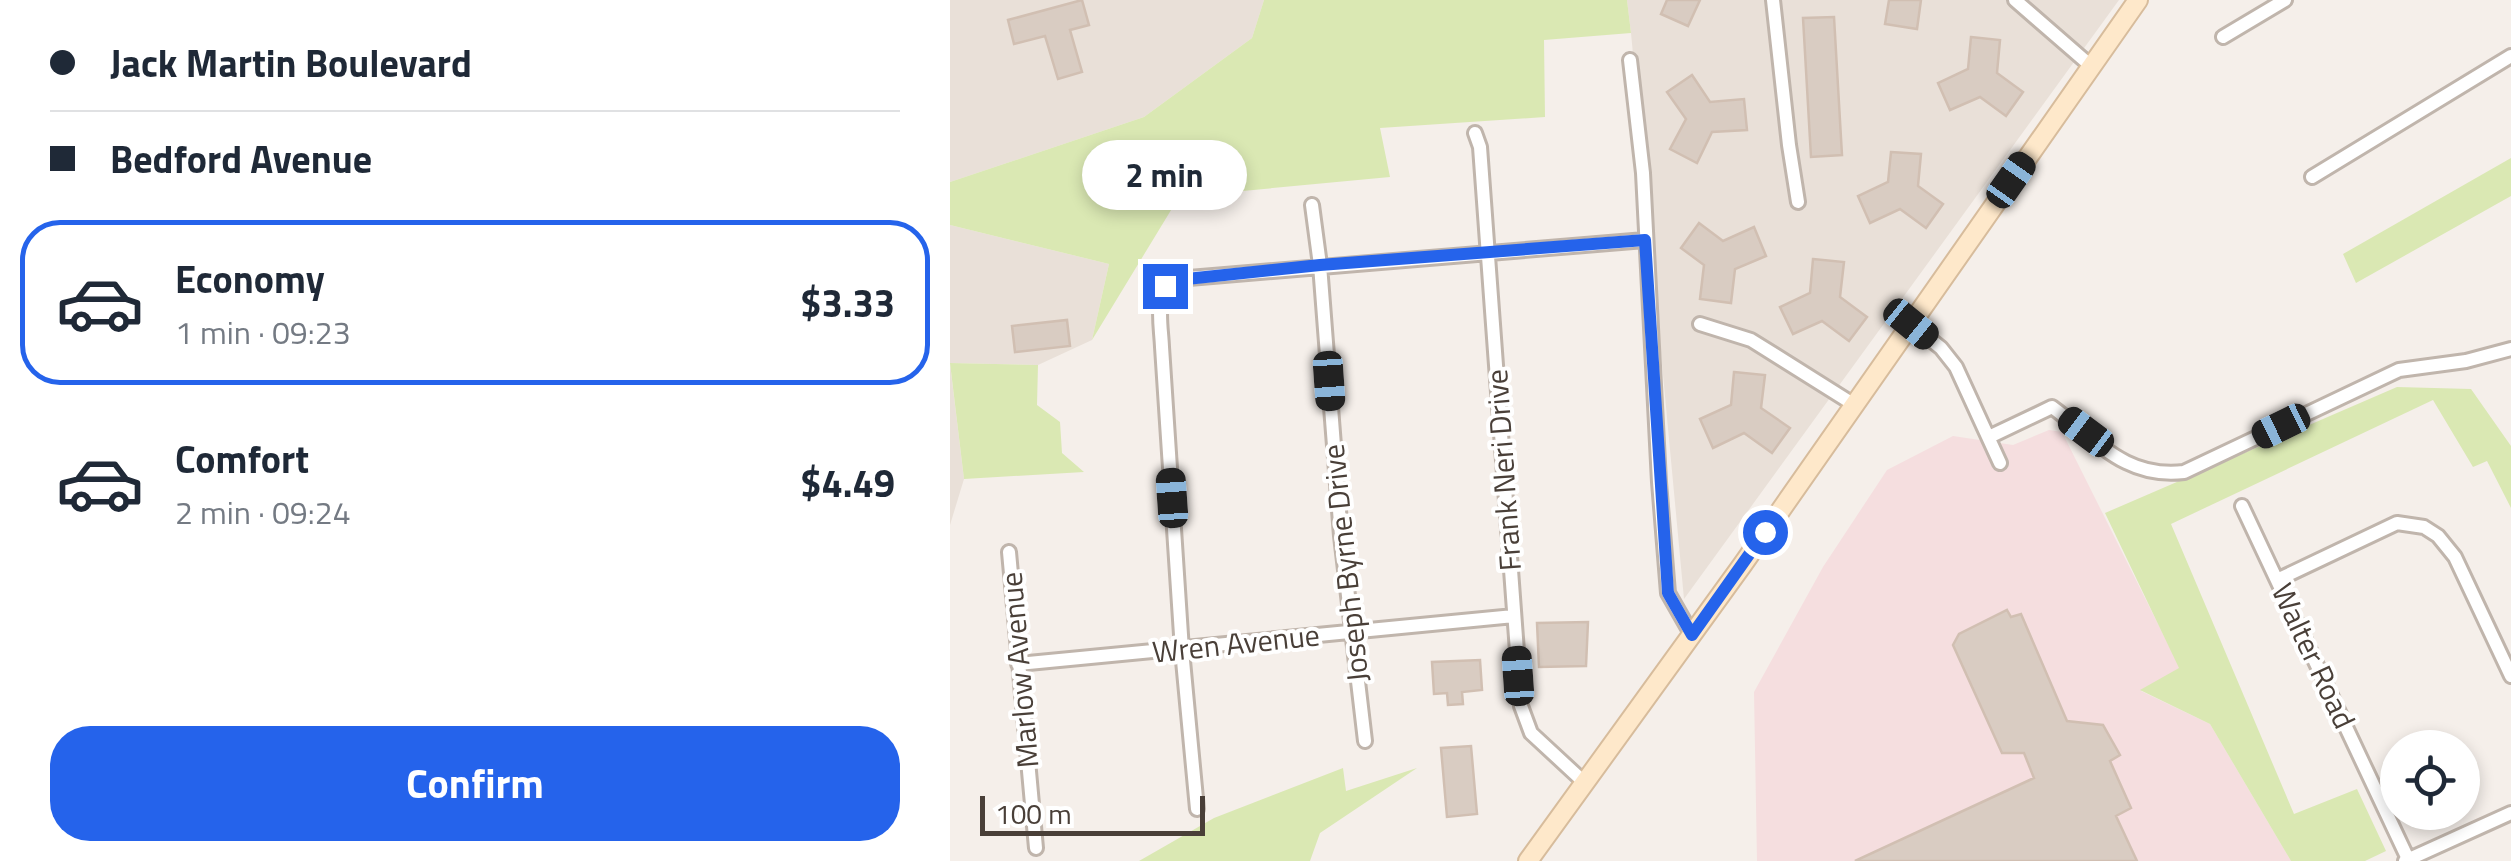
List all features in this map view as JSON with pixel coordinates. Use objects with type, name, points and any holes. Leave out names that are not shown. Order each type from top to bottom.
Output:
[{"type":"street","points":[[1774,0],[1798,202]]},
{"type":"street","points":[[2016,0],[2091,66]]},
{"type":"street","points":[[1528,861],[1692,635],[2138,0]]},
{"type":"street","points":[[2223,37],[2286,0]]},
{"type":"street","points":[[2312,177],[2511,56]]},
{"type":"street","points":[[1630,60],[1643,172],[1668,593],[1692,635]]},
{"type":"street","name":"Frank Neri Drive","points":[[1475,133],[1480,147],[1490,252],[1521,706],[1531,733],[1585,783]]},
{"type":"street","name":"Joseph Byrne Drive","points":[[1312,205],[1365,741]]},
{"type":"street","points":[[1197,808],[1182,650],[1162,346],[1161,296],[1165,286],[1177,280],[1320,265],[1645,240]]},
{"type":"street","points":[[1700,324],[1751,340],[1853,404]]},
{"type":"street","points":[[1911,324],[1941,348],[1956,368],[2000,463]]},
{"type":"street","points":[[1989,436],[2052,407],[2123,462],[2142,471],[2172,474],[2184,472],[2398,370],[2476,360],[2511,349]]},
{"type":"street","name":"Walter Road","points":[[2242,506],[2407,860]]},
{"type":"street","points":[[2277,580],[2396,523],[2424,527],[2438,536],[2455,557],[2511,676]]},
{"type":"street","name":"Marlow Avenue","points":[[1010,552],[1036,848]]},
{"type":"street","name":"Wren Avenue","points":[[1018,664],[1514,616]]},
{"type":"street","points":[[2407,860],[2511,813]]},
{"type":"shaded area","points":[[950,0],[1264,0],[1252,38],[1144,117],[950,182]]},
{"type":"shaded area","points":[[1627,0],[2119,0],[1684,599],[1631,33]]},
{"type":"shaded area","points":[[950,225],[1109,264],[1092,340],[1038,365],[950,363]]},
{"type":"shaded area","points":[[950,364],[964,479],[950,525]]},
{"type":"shaded area","points":[[2049,430],[2062,432],[2180,668],[2141,691],[2210,724],[2291,861],[1757,861],[1754,692],[1823,567],[1887,470],[1953,436],[2013,445]]},
{"type":"green space","points":[[1264,0],[1627,0],[1631,33],[1544,40],[1545,117],[1380,128],[1390,177],[1179,197],[1092,340],[1109,264],[950,225],[950,182],[1144,117],[1252,38]]},
{"type":"green space","points":[[2511,158],[2511,196],[2356,283],[2343,254]]},
{"type":"green space","points":[[950,363],[1038,365],[1037,405],[1060,422],[1062,453],[1084,472],[964,479]]},
{"type":"green space","points":[[2397,387],[2471,389],[2511,446],[2511,508],[2487,461],[2473,467],[2433,400],[2171,524],[2294,814],[2357,789],[2386,851],[2365,861],[2291,861],[2210,724],[2140,690],[2179,668],[2105,513]]},
{"type":"green space","points":[[1343,768],[1346,791],[1417,768],[1320,833],[1310,861],[1139,861],[1214,818]]},
{"type":"building","points":[[1082,0],[1089,25],[1070,30],[1082,72],[1058,79],[1045,36],[1014,44],[1008,20]]},
{"type":"building","points":[[1667,0],[1700,0],[1688,26],[1661,14]]},
{"type":"building","points":[[1889,0],[1921,0],[1917,29],[1885,24]]},
{"type":"building","points":[[1834,17],[1842,155],[1811,157],[1803,18]]},
{"type":"building","points":[[1971,37],[2000,40],[1997,73],[2023,92],[2006,116],[1980,97],[1950,110],[1938,83],[1968,69]]},
{"type":"building","points":[[1692,75],[1710,102],[1744,99],[1747,130],[1712,132],[1697,163],[1670,149],[1686,119],[1667,92]]},
{"type":"building","points":[[1891,152],[1921,154],[1918,186],[1943,204],[1926,228],[1900,209],[1870,223],[1858,196],[1888,182]]},
{"type":"building","points":[[1699,223],[1723,241],[1754,227],[1766,256],[1735,269],[1731,303],[1700,299],[1704,265],[1681,248]]},
{"type":"building","points":[[1813,259],[1844,262],[1840,297],[1867,317],[1849,341],[1822,321],[1793,334],[1780,307],[1810,293]]},
{"type":"building","points":[[1067,320],[1070,346],[1015,352],[1012,326]]},
{"type":"building","points":[[1734,372],[1765,375],[1761,408],[1790,428],[1772,453],[1744,433],[1713,448],[1700,419],[1731,405]]},
{"type":"building","points":[[2007,610],[2011,617],[2021,614],[2067,721],[2103,725],[2120,755],[2110,761],[2131,808],[2116,816],[2137,861],[1855,861],[2034,778],[2024,753],[2002,753],[1953,645],[1959,634]]},
{"type":"building","points":[[1588,622],[1586,666],[1539,667],[1537,623]]},
{"type":"building","points":[[1480,660],[1482,690],[1462,692],[1463,704],[1448,705],[1447,693],[1434,694],[1432,662]]},
{"type":"building","points":[[1471,746],[1477,814],[1447,817],[1441,748]]},
{"type":"route","points":[[1165,286],[1177,280],[1320,265],[1645,240],[1668,593],[1692,635],[1765,532]]}]
